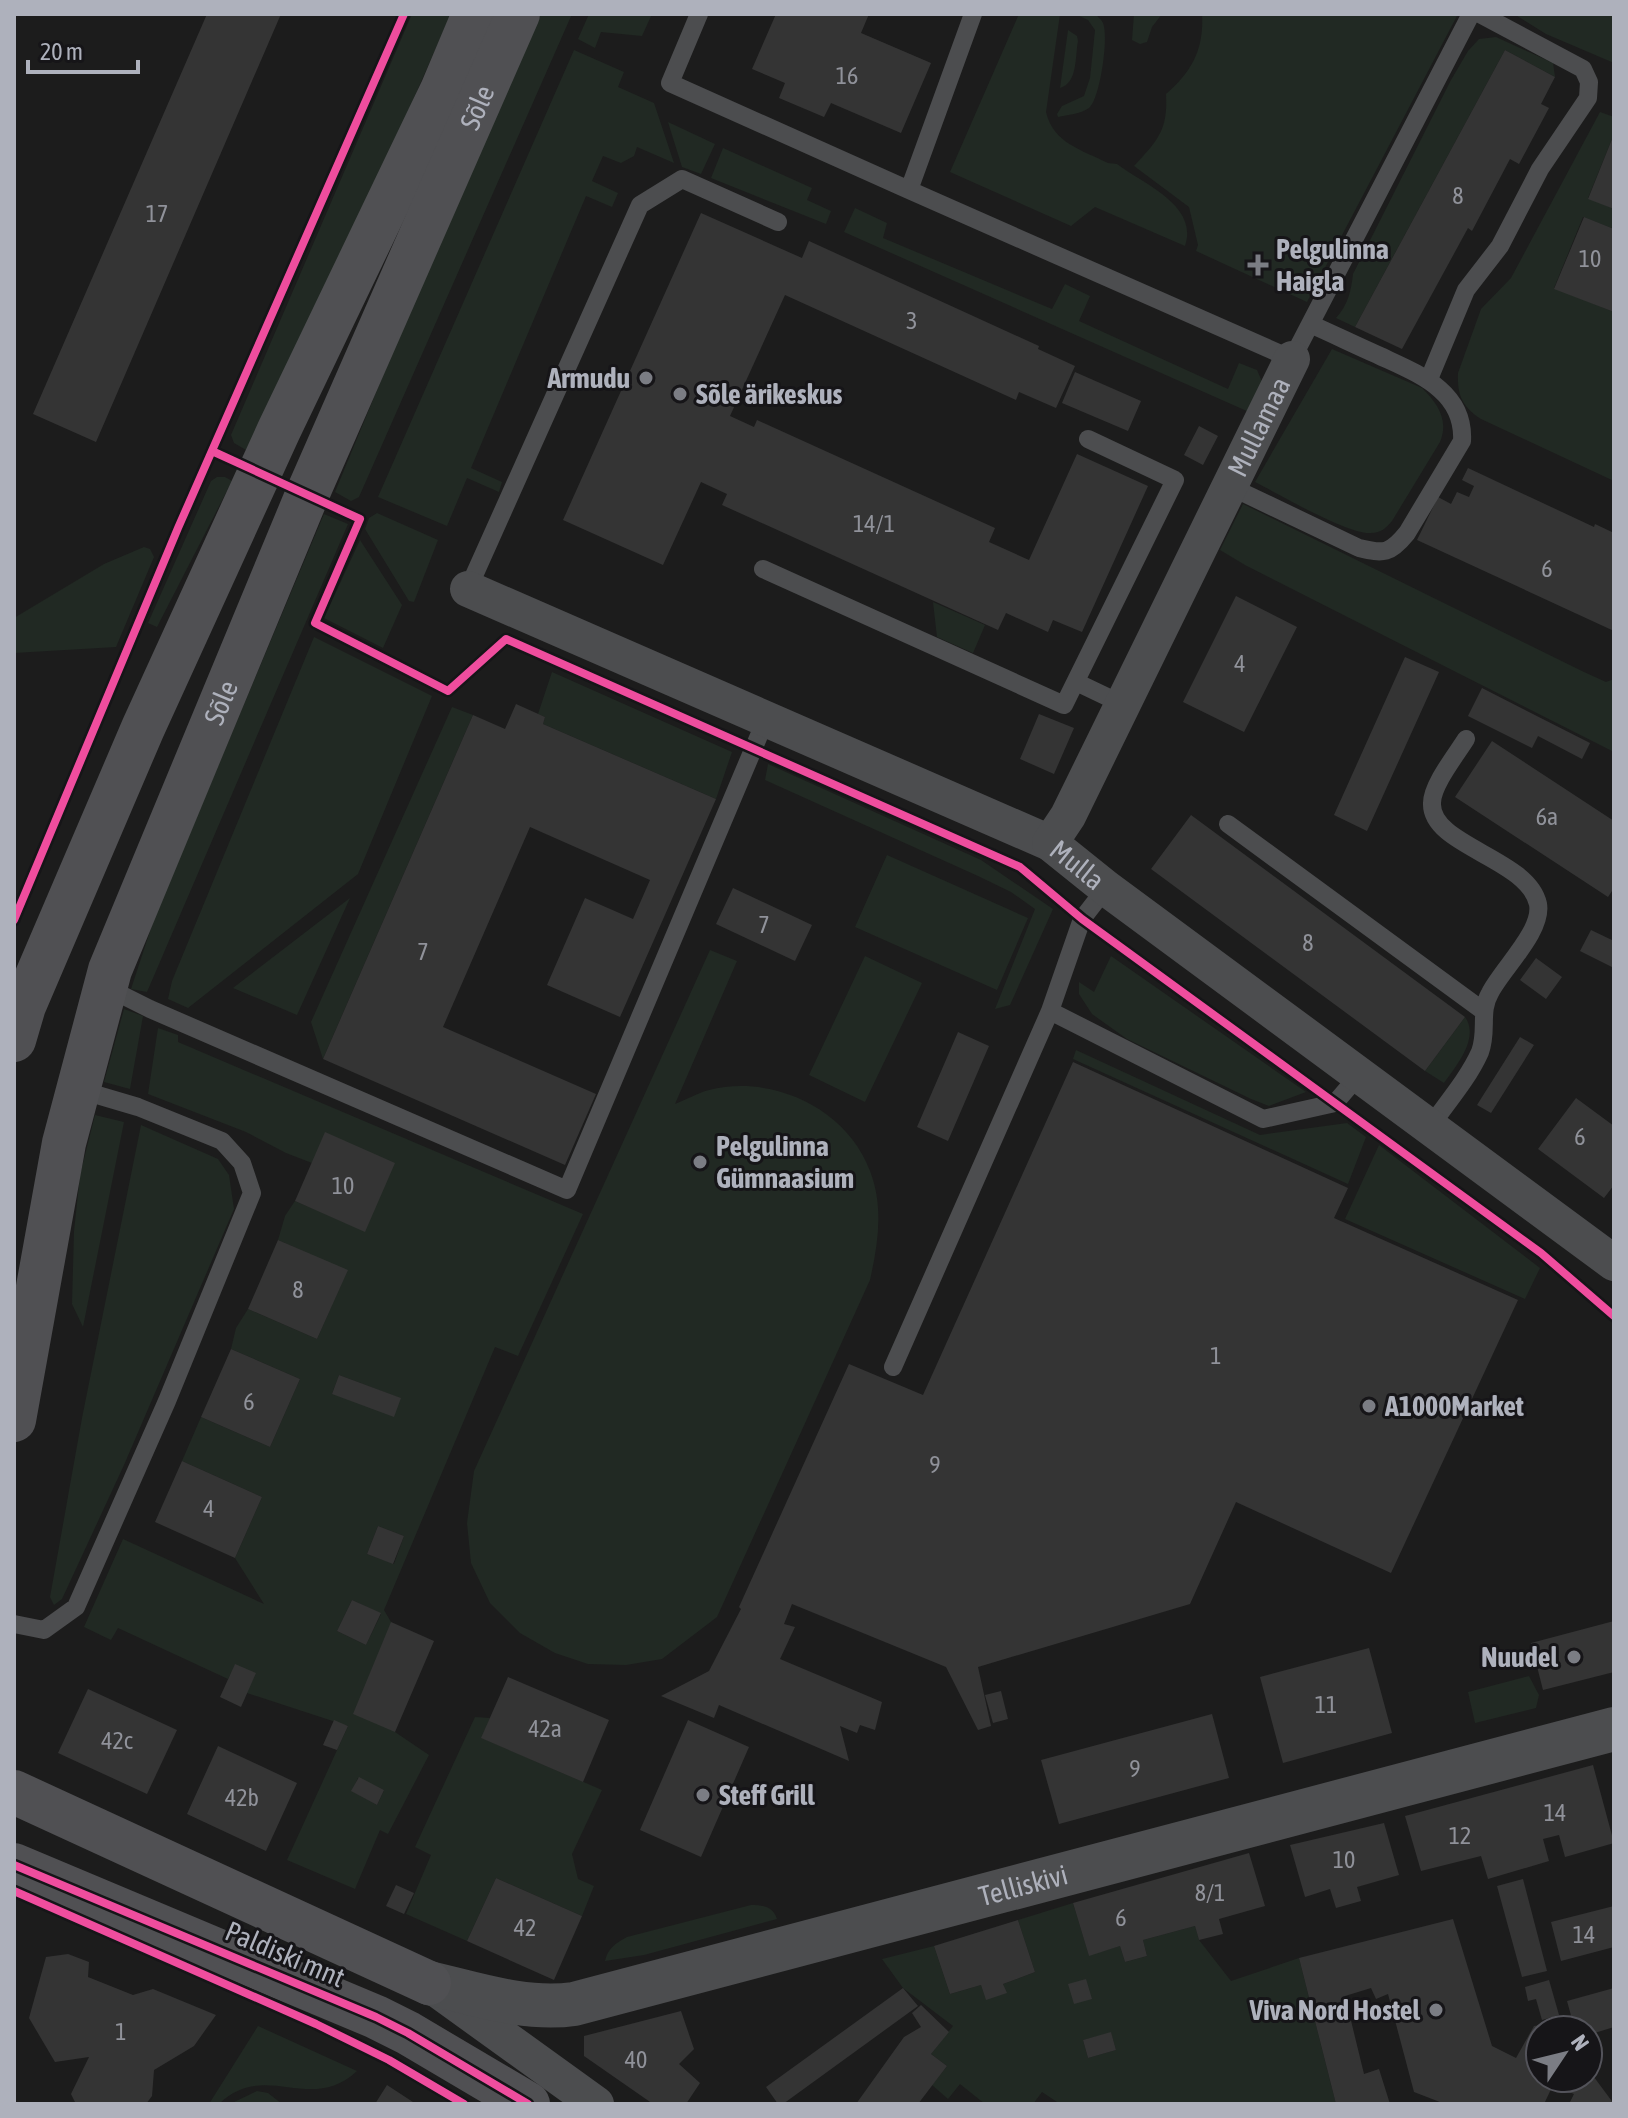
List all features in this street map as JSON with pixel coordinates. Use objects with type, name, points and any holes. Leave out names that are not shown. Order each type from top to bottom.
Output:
[{"type":"main road","name":"Sõle","points":[[14,1040],[24,1006],[143,728],[279,430],[442,90],[474,14]]},
{"type":"main road","name":"Sõle","points":[[14,1420],[64,1143],[106,987],[307,495],[518,14]]},
{"type":"main road","points":[[34,1308],[34,1153],[79,969],[68,955],[48,949]]},
{"type":"main road","name":"Paldiski mnt","points":[[14,1792],[429,1983]]},
{"type":"main road","name":"Paldiski mnt","points":[[14,1865],[376,2017],[528,2104]]},
{"type":"main road","points":[[14,1899],[63,1884]]},
{"type":"street","name":"Mullamaa","points":[[1050,843],[1068,816],[1292,359]]},
{"type":"street","name":"Mulla","points":[[468,589],[1050,843],[1106,888],[1614,1263]]},
{"type":"street","name":"Telliskivi","points":[[429,1983],[507,2001],[556,2007],[574,2004],[1614,1729]]},
{"type":"street","name":"Paldiski mnt","points":[[429,1983],[596,2104]]},
{"type":"lane","points":[[699,14],[670,83],[1292,359]]},
{"type":"lane","points":[[909,190],[973,14]]},
{"type":"lane","name":"Mullamaa","points":[[1292,359],[1471,14]]},
{"type":"lane","points":[[1429,379],[1466,290],[1500,246],[1540,169],[1588,98],[1589,82],[1583,69],[1480,14]]},
{"type":"lane","points":[[468,589],[640,205],[682,179],[778,222]]},
{"type":"lane","points":[[1229,486],[1359,548],[1382,553],[1396,546],[1407,533],[1462,441],[1463,429],[1456,408],[1429,379],[1310,324]]},
{"type":"lane","points":[[763,569],[1064,705],[1175,480],[1088,439]]},
{"type":"lane","points":[[1076,682],[1122,704]]},
{"type":"lane","points":[[106,987],[150,1009],[567,1190],[766,719]]},
{"type":"lane","points":[[1429,1128],[1479,1053],[1485,1034],[1482,1010],[1489,993],[1538,921],[1538,905],[1531,888],[1516,874],[1444,829],[1434,816],[1432,802],[1435,790],[1466,739]]},
{"type":"lane","points":[[1228,824],[1482,1010]]},
{"type":"lane","points":[[893,1367],[1050,1011],[1082,919],[1106,888]]},
{"type":"lane","points":[[1050,1011],[1263,1119],[1335,1103],[1359,1075]]},
{"type":"lane","points":[[14,1624],[44,1630],[76,1607],[167,1401],[252,1193],[242,1163],[222,1141],[121,1101],[77,1089]]},
{"type":"shaded area","points":[[412,14],[451,14],[353,236],[246,450],[234,443],[231,435]]},
{"type":"shaded area","points":[[541,14],[572,14],[359,497],[351,501],[335,492]]},
{"type":"shaded area","points":[[589,14],[652,14],[642,36],[601,32],[595,48],[578,39]]},
{"type":"shaded area","points":[[1019,14],[1060,14],[1046,112],[1055,131],[1070,144],[1108,163],[1117,164],[1166,197],[1184,219],[1187,232],[1185,246],[1095,207],[1071,226],[950,172]]},
{"type":"shaded area","points":[[1075,14],[1095,14],[1103,23],[1105,41],[1102,67],[1097,93],[1089,108],[1058,117],[1062,106],[1084,96],[1090,78],[1095,30],[1088,20]]},
{"type":"shaded area","points":[[1134,14],[1162,14],[1152,27],[1147,42],[1140,44],[1132,40]]},
{"type":"shaded area","points":[[1202,14],[1458,14],[1307,302],[1196,251],[1198,245],[1189,207],[1134,166],[1160,134],[1165,117],[1166,94],[1183,77],[1195,58],[1201,38]]},
{"type":"shaded area","points":[[1514,14],[1614,14],[1614,63],[1546,34]]},
{"type":"shaded area","points":[[1068,30],[1077,36],[1076,61],[1070,81],[1060,88]]},
{"type":"shaded area","points":[[1496,37],[1553,63],[1555,77],[1505,50],[1355,327],[1336,318],[1348,298],[1353,274],[1451,80],[1479,39]]},
{"type":"shaded area","points":[[574,50],[624,72],[618,87],[654,103],[674,163],[637,147],[634,156],[621,163],[603,156],[592,181],[618,193],[612,207],[586,196],[471,468],[502,482],[499,492],[467,478],[447,526],[378,497]]},
{"type":"shaded area","points":[[1600,112],[1614,117],[1614,134],[1588,198],[1614,209],[1614,229],[1583,217],[1554,288],[1614,312],[1614,481],[1481,419],[1462,400],[1458,381],[1458,373],[1481,309],[1511,278]]},
{"type":"shaded area","points":[[668,122],[715,144],[701,174],[682,167]]},
{"type":"shaded area","points":[[723,148],[812,188],[807,200],[831,211],[826,224],[711,178]]},
{"type":"shaded area","points":[[855,208],[887,223],[883,238],[1052,309],[1065,284],[1090,296],[1079,321],[1228,389],[1239,363],[1257,370],[1263,384],[1249,412],[844,232]]},
{"type":"shaded area","points":[[1332,349],[1422,388],[1437,406],[1442,419],[1440,442],[1392,521],[1378,532],[1347,528],[1255,482]]},
{"type":"shaded area","points":[[217,477],[232,481],[157,627],[148,623],[211,481]]},
{"type":"shaded area","points":[[1243,504],[1584,672],[1606,682],[1614,679],[1614,752],[1220,550]]},
{"type":"shaded area","points":[[377,513],[438,540],[414,602],[409,601],[365,529],[369,518]]},
{"type":"shaded area","points":[[324,514],[348,524],[147,992],[131,989],[155,916]]},
{"type":"shaded area","points":[[360,540],[402,605],[383,648],[324,618]]},
{"type":"shaded area","points":[[144,547],[150,549],[154,557],[116,647],[14,653],[14,618],[104,564]]},
{"type":"shaded area","points":[[933,602],[985,625],[973,653],[937,637]]},
{"type":"shaded area","points":[[314,637],[432,696],[358,874],[188,1008],[168,999],[172,981]]},
{"type":"shaded area","points":[[552,672],[732,752],[716,799],[543,724],[545,717],[538,714]]},
{"type":"shaded area","points":[[452,707],[473,715],[323,1059],[311,1022]]},
{"type":"shaded area","points":[[768,764],[981,860],[1053,909],[1010,1005],[995,1009],[1035,909],[1011,892],[978,876],[765,780]]},
{"type":"shaded area","points":[[887,855],[1028,918],[997,990],[855,927]]},
{"type":"shaded area","points":[[350,898],[297,1015],[233,988]]},
{"type":"shaded area","points":[[710,950],[737,961],[675,1104],[709,1090],[733,1086],[758,1087],[782,1092],[826,1113],[859,1149],[870,1171],[878,1212],[875,1253],[870,1280],[717,1617],[662,1659],[626,1665],[588,1664],[555,1653],[520,1633],[490,1603],[471,1563],[467,1523],[474,1471]]},
{"type":"shaded area","points":[[865,956],[922,983],[865,1102],[809,1075]]},
{"type":"shaded area","points":[[1111,956],[1306,1092],[1269,1106],[1127,1039],[1092,1014],[1079,994],[1079,982],[1094,992]]},
{"type":"shaded area","points":[[124,1009],[143,1016],[130,1089],[104,1082]]},
{"type":"shaded area","points":[[1465,1017],[1469,1025],[1468,1043],[1444,1083],[1425,1071]]},
{"type":"shaded area","points":[[158,1028],[178,1035],[178,1042],[583,1214],[518,1356],[495,1347],[384,1610],[391,1622],[395,1732],[429,1755],[388,1834],[380,1830],[355,1889],[287,1860],[348,1726],[247,1693],[235,1665],[228,1679],[118,1628],[111,1640],[84,1627],[123,1539],[264,1604],[235,1558],[262,1497],[182,1461],[201,1417],[270,1447],[300,1379],[231,1349],[236,1328],[248,1309],[317,1339],[347,1271],[278,1240],[285,1216],[295,1201],[365,1231],[312,1163],[246,1132],[148,1094]],"holes":[[[339,1375],[400,1398],[332,1394]],[[378,1526],[404,1536],[394,1564],[367,1554]],[[352,1600],[381,1614],[366,1645],[337,1631]],[[358,1778],[384,1790],[377,1805],[352,1791]]]},
{"type":"shaded area","points":[[1076,1050],[1260,1135],[1347,1123],[1366,1137],[1348,1184],[1073,1059]]},
{"type":"shaded area","points":[[95,1115],[124,1122],[83,1327],[72,1304],[74,1231],[80,1175]]},
{"type":"shaded area","points":[[141,1125],[218,1159],[229,1175],[234,1209],[124,1465],[62,1599],[54,1605],[50,1597],[82,1418]]},
{"type":"shaded area","points":[[1379,1145],[1540,1268],[1525,1299],[1345,1219]]},
{"type":"shaded area","points":[[1529,1676],[1539,1695],[1536,1708],[1475,1723],[1468,1692]]},
{"type":"shaded area","points":[[475,1717],[490,1718],[482,1738],[602,1790],[572,1854],[578,1879],[594,1886],[582,1916],[496,1878],[467,1941],[406,1914],[431,1855],[415,1847]]},
{"type":"shaded area","points":[[1073,1903],[1089,1955],[1120,1946],[1125,1962],[1147,1956],[1143,1940],[1195,1926],[1199,1940],[1231,1981],[1299,1958],[1336,2104],[1060,2104],[1042,2092],[1033,2104],[985,2104],[960,2084],[948,2099],[932,2085],[947,2066],[931,2054],[953,2026],[903,1988],[882,1959],[934,1946],[950,1994],[981,1985],[986,1999],[1006,1993],[1003,1984],[1035,1972],[1018,1920]],"holes":[[[1111,2033],[1116,2050],[1088,2058],[1083,2040]]]},
{"type":"shaded area","points":[[751,1905],[767,1908],[777,1919],[644,1955],[605,1961],[613,1946],[627,1937]]},
{"type":"shaded area","points":[[258,2026],[357,2071],[339,2083],[322,2088],[253,2086],[236,2091],[219,2104],[209,2104]]},
{"type":"shaded area","points":[[257,2091],[268,2093],[282,2104],[230,2104]]},
{"type":"building","points":[[207,14],[281,14],[96,442],[33,414]]},
{"type":"building","points":[[776,14],[869,14],[861,33],[931,63],[901,133],[831,103],[824,117],[779,98],[785,83],[752,69]]},
{"type":"building","points":[[1505,50],[1555,77],[1541,104],[1549,108],[1519,164],[1510,159],[1472,231],[1468,228],[1402,349],[1355,327]]},
{"type":"building","points":[[1614,134],[1614,209],[1588,199]]},
{"type":"building","points":[[701,213],[802,258],[809,241],[1039,346],[1038,349],[1075,366],[1056,408],[1019,392],[1016,400],[785,295],[730,416],[754,427],[757,420],[995,528],[989,542],[1029,560],[1077,454],[1148,486],[1082,632],[1053,620],[1048,632],[1006,613],[998,630],[722,505],[727,494],[701,482],[663,565],[563,520]]},
{"type":"building","points":[[1584,217],[1614,229],[1614,312],[1554,289]]},
{"type":"building","points":[[1075,372],[1141,401],[1128,431],[1062,403]]},
{"type":"building","points":[[1199,426],[1218,436],[1203,465],[1184,455]]},
{"type":"building","points":[[1468,468],[1594,527],[1595,524],[1614,533],[1614,631],[1417,540],[1438,497],[1451,504],[1457,492],[1469,497],[1474,486],[1462,480]]},
{"type":"building","points":[[1236,596],[1297,627],[1244,732],[1183,702]]},
{"type":"building","points":[[1405,657],[1439,672],[1367,831],[1334,815]]},
{"type":"building","points":[[1482,688],[1590,743],[1582,759],[1538,736],[1532,748],[1468,716]]},
{"type":"building","points":[[516,704],[545,717],[543,724],[716,799],[620,1017],[547,985],[585,898],[633,919],[650,880],[530,827],[443,1027],[596,1094],[565,1165],[323,1059],[473,715],[505,729]]},
{"type":"building","points":[[1039,714],[1074,728],[1054,774],[1020,759]]},
{"type":"building","points":[[1492,741],[1614,821],[1614,888],[1608,897],[1455,797]]},
{"type":"building","points":[[1191,815],[1465,1017],[1425,1071],[1151,869]]},
{"type":"building","points":[[733,888],[812,925],[795,961],[716,924]]},
{"type":"building","points":[[1591,930],[1614,941],[1612,967],[1580,951]]},
{"type":"building","points":[[1536,958],[1562,977],[1546,999],[1520,980]]},
{"type":"building","points":[[958,1032],[989,1046],[948,1141],[917,1127]]},
{"type":"building","points":[[1520,1037],[1534,1045],[1491,1113],[1477,1105]]},
{"type":"building","points":[[1073,1062],[1348,1188],[1334,1218],[1518,1300],[1391,1573],[1236,1502],[1190,1604],[978,1667],[991,1726],[978,1730],[946,1667],[792,1604],[784,1624],[795,1627],[780,1659],[882,1702],[875,1730],[860,1725],[857,1733],[840,1726],[849,1761],[719,1705],[714,1718],[661,1696],[709,1671],[741,1609],[739,1607],[849,1364],[923,1395]]},
{"type":"building","points":[[1576,1098],[1614,1126],[1614,1185],[1604,1198],[1538,1149]]},
{"type":"building","points":[[325,1132],[395,1163],[365,1232],[295,1201]]},
{"type":"building","points":[[278,1240],[348,1270],[317,1339],[248,1309]]},
{"type":"building","points":[[231,1349],[300,1379],[270,1447],[201,1417]]},
{"type":"building","points":[[339,1375],[401,1398],[394,1417],[332,1394]]},
{"type":"building","points":[[182,1461],[262,1497],[235,1558],[155,1522]]},
{"type":"building","points":[[378,1526],[404,1536],[393,1564],[367,1554]]},
{"type":"building","points":[[352,1600],[381,1613],[366,1645],[337,1631]]},
{"type":"building","name":"Nuudel","points":[[1614,1621],[1614,1672],[1543,1690],[1531,1643]]},
{"type":"building","points":[[391,1622],[434,1641],[395,1732],[353,1714]]},
{"type":"building","points":[[1369,1648],[1392,1733],[1283,1763],[1260,1677]]},
{"type":"building","points":[[235,1664],[256,1673],[241,1707],[220,1697]]},
{"type":"building","points":[[508,1677],[609,1720],[583,1782],[481,1738]]},
{"type":"building","points":[[88,1689],[177,1730],[147,1794],[58,1753]]},
{"type":"building","points":[[1001,1691],[1008,1719],[993,1723],[985,1695]]},
{"type":"building","points":[[1212,1714],[1229,1778],[1059,1824],[1041,1760]]},
{"type":"building","points":[[334,1720],[348,1726],[337,1750],[323,1745]]},
{"type":"building","points":[[688,1720],[749,1747],[701,1857],[640,1830]]},
{"type":"building","points":[[218,1746],[297,1783],[266,1851],[187,1814]]},
{"type":"building","points":[[1593,1765],[1614,1843],[1565,1857],[1559,1835],[1543,1839],[1549,1861],[1488,1879],[1481,1856],[1421,1871],[1405,1816]]},
{"type":"building","points":[[359,1777],[384,1790],[377,1805],[351,1791]]},
{"type":"building","points":[[1384,1823],[1399,1875],[1357,1887],[1361,1901],[1336,1908],[1330,1889],[1305,1897],[1290,1845]]},
{"type":"building","points":[[1249,1853],[1265,1906],[1219,1919],[1223,1934],[1199,1940],[1195,1926],[1143,1940],[1147,1956],[1125,1962],[1120,1946],[1089,1956],[1073,1903]]},
{"type":"building","points":[[496,1878],[582,1916],[554,1980],[467,1941]]},
{"type":"building","points":[[1523,1879],[1547,1971],[1522,1977],[1497,1886]]},
{"type":"building","points":[[396,1885],[414,1893],[404,1914],[386,1906]]},
{"type":"building","points":[[1614,1906],[1614,1947],[1561,1961],[1551,1922]]},
{"type":"building","name":"Viva Nord Hostel","points":[[1453,1919],[1492,2046],[1516,2058],[1524,2044],[1524,2094],[1549,2094],[1544,2104],[1445,2104],[1414,2092],[1388,1994],[1376,1999],[1371,1988],[1345,1996],[1364,2074],[1379,2069],[1390,2104],[1336,2104],[1299,1958]]},
{"type":"building","points":[[1018,1920],[1035,1972],[1003,1984],[1007,1993],[986,2000],[981,1985],[950,1994],[934,1946]]},
{"type":"building","points":[[68,1954],[89,1962],[88,1977],[133,1995],[153,1989],[216,2015],[194,2046],[154,2070],[152,2096],[146,2104],[76,2104],[71,2094],[89,2057],[55,2062],[29,2018],[46,1957]]},
{"type":"building","points":[[1086,1979],[1092,1999],[1074,2004],[1068,1984]]},
{"type":"building","points":[[1549,1980],[1559,2014],[1540,2014],[1536,1999],[1528,2001],[1525,1987]]},
{"type":"building","points":[[903,1988],[918,2006],[783,2104],[778,2104],[766,2087]]},
{"type":"building","points":[[1614,1988],[1614,2027],[1604,2030],[1604,2014],[1571,2014],[1567,2001]]},
{"type":"building","points":[[921,2005],[949,2032],[931,2054],[947,2066],[918,2104],[856,2104],[904,2037],[921,2027],[912,2013]]},
{"type":"building","points":[[681,2011],[694,2049],[679,2064],[700,2083],[686,2104],[653,2104],[584,2056],[584,2036]]},
{"type":"building","points":[[1111,2032],[1116,2050],[1088,2058],[1083,2040]]},
{"type":"building","points":[[387,2085],[416,2104],[375,2104]]},
{"type":"building","name":"Viva Nord Hostel","points":[[1604,2091],[1614,2104],[1569,2104],[1574,2094],[1604,2094]]},
{"type":"cycle path","points":[[14,920],[178,528],[404,14]]},
{"type":"cycle path","points":[[212,451],[360,519],[315,623],[448,691],[506,639],[1020,867],[1082,919],[1541,1253],[1614,1316]]},
{"type":"cycle path","points":[[14,1865],[376,2017],[528,2104]]},
{"type":"cycle path","points":[[14,1891],[316,2024],[389,2060],[464,2104]]},
{"type":"place","name":"Pelgulinna Haigla","points":[[1258,265]]},
{"type":"place","name":"Armudu","points":[[646,378]]},
{"type":"place","name":"Sõle ärikeskus","points":[[680,394]]},
{"type":"place","name":"Pelgulinna Gümnaasium","points":[[700,1162]]},
{"type":"place","name":"A1000Market","points":[[1369,1406]]},
{"type":"place","name":"Nuudel","points":[[1574,1657]]},
{"type":"place","name":"Steff Grill","points":[[703,1795]]},
{"type":"place","name":"Viva Nord Hostel","points":[[1436,2010]]}]
